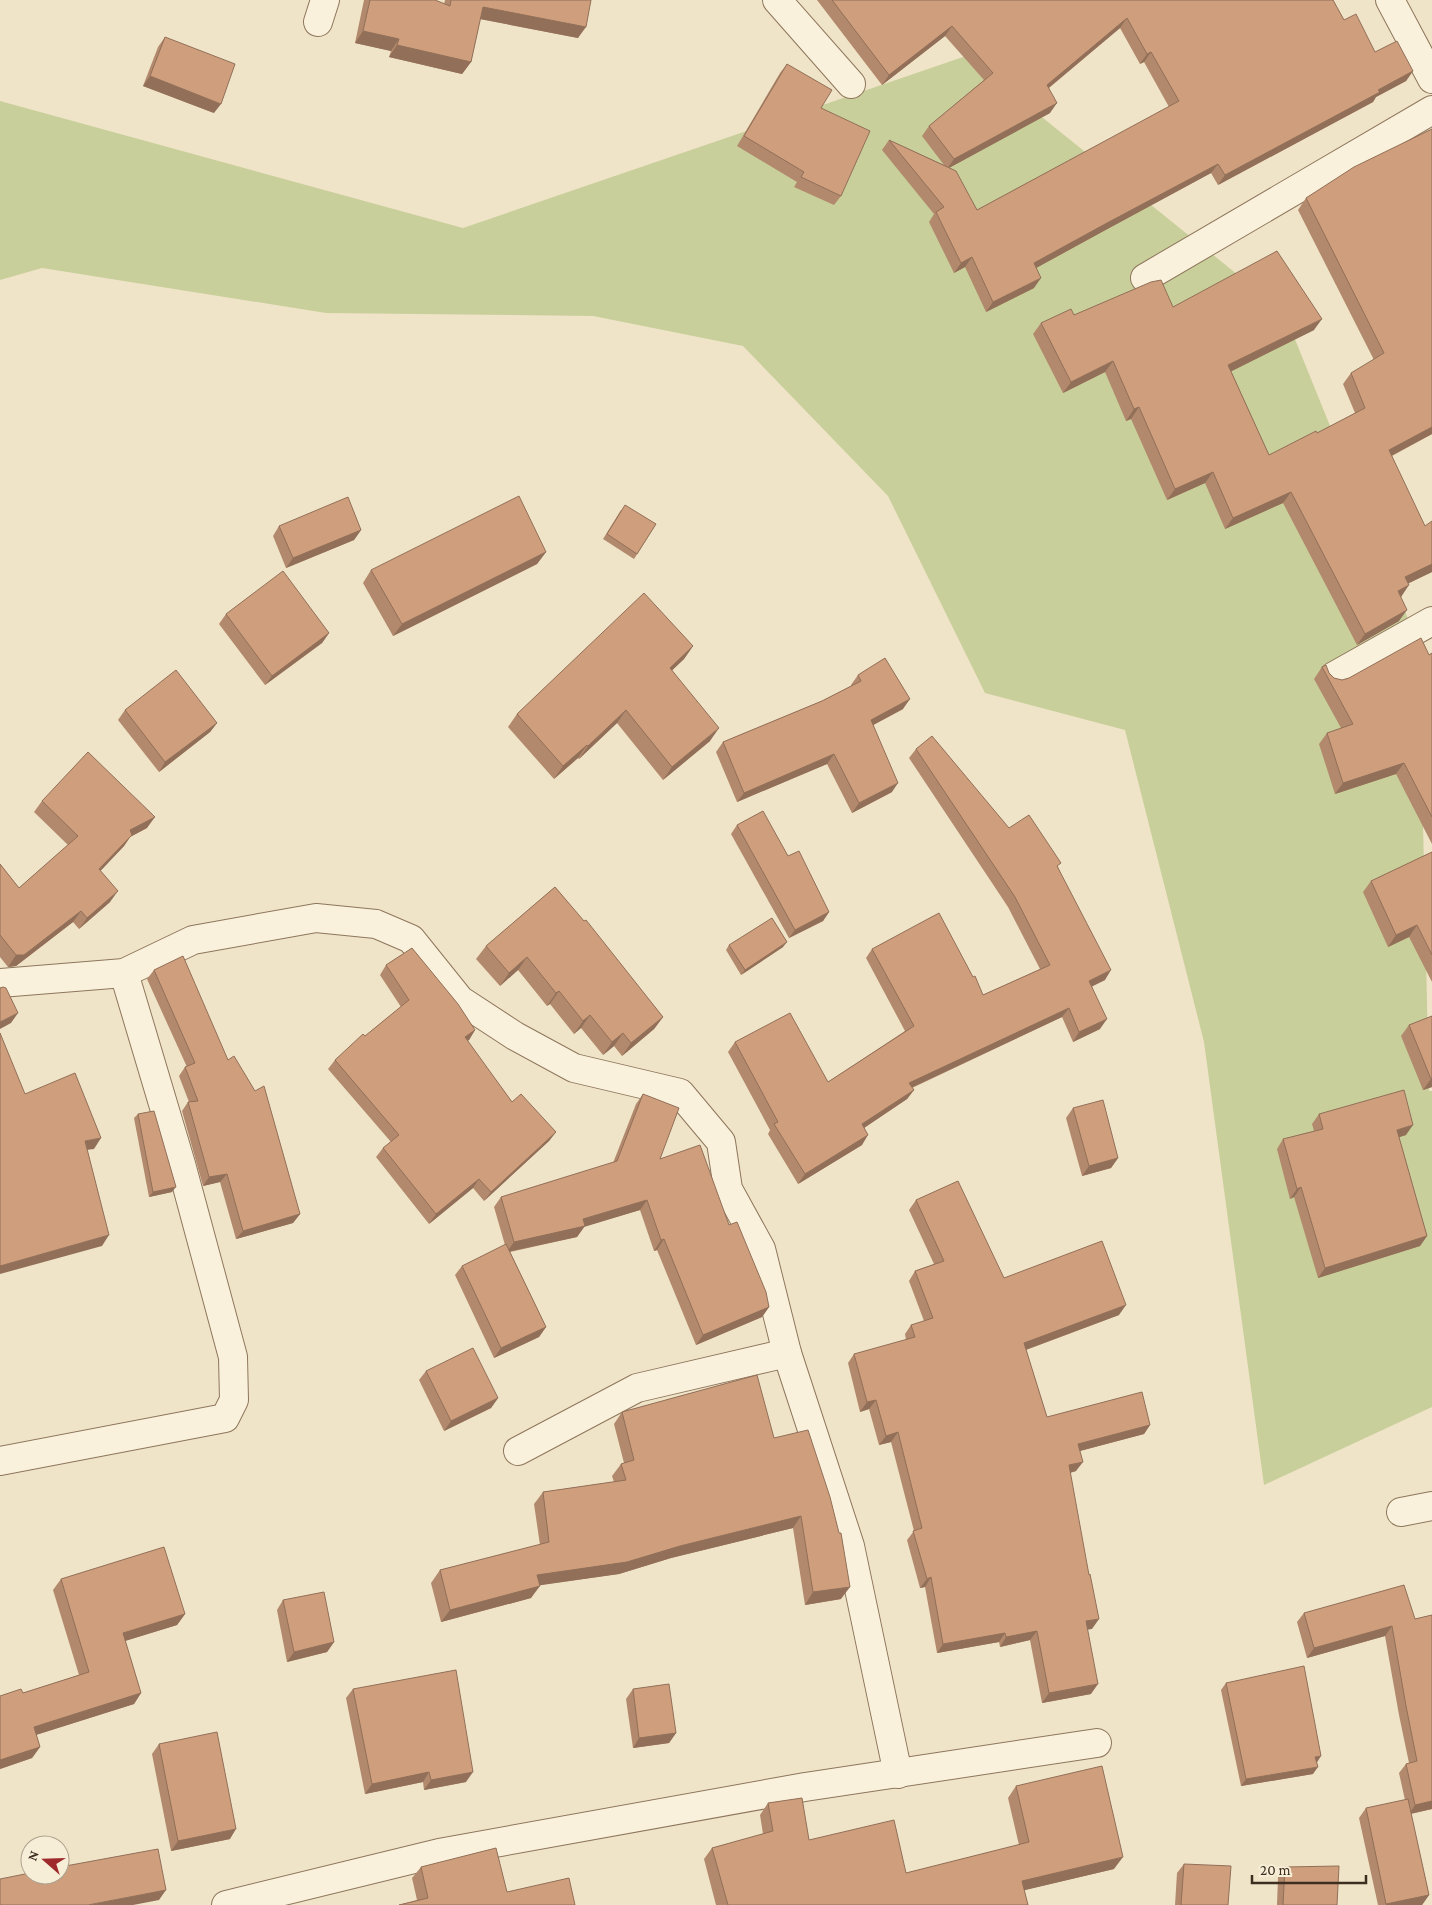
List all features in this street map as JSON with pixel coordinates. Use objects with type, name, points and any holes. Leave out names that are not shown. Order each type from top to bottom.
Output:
[{"type":"street","points":[[777,0],[851,84]]},
{"type":"street","points":[[1390,0],[1432,79]]},
{"type":"street","points":[[1145,278],[1432,110]]},
{"type":"street","points":[[1334,676],[1432,621]]},
{"type":"street","points":[[0,983],[124,973],[193,940],[316,918],[376,924],[411,939],[460,1000],[515,1036],[574,1068],[680,1093],[721,1142],[728,1188],[761,1249],[787,1353],[850,1546],[898,1774]]},
{"type":"street","points":[[0,1461],[225,1418],[234,1400],[233,1357],[181,1164],[124,973]]},
{"type":"street","points":[[518,1451],[637,1388],[787,1353]]},
{"type":"street","points":[[1401,1512],[1432,1506]]},
{"type":"street","points":[[226,1905],[439,1853],[805,1787],[1097,1743]]},
{"type":"green space","points":[[966,56],[1284,312],[1419,646],[1429,1091],[1432,1091],[1432,1407],[1264,1485],[1204,1042],[1125,730],[985,693],[888,496],[743,346],[593,316],[326,313],[42,268],[0,280],[0,101],[463,228]]},
{"type":"building","points":[[370,0],[435,0],[450,6],[451,0],[591,0],[586,27],[483,7],[471,62],[397,45],[399,39],[363,31]]},
{"type":"building","points":[[832,0],[1333,0],[1344,20],[1356,14],[1375,52],[1397,41],[1413,71],[1378,90],[1380,92],[1225,175],[1218,164],[1034,263],[1041,278],[993,302],[972,257],[961,263],[936,212],[944,207],[889,140],[956,171],[977,210],[1179,101],[1151,52],[1147,54],[1127,18],[1047,85],[1057,103],[954,159],[929,126],[993,73],[952,26],[889,75]]},
{"type":"building","points":[[165,37],[235,64],[221,104],[150,76]]},
{"type":"building","points":[[787,64],[832,90],[821,108],[870,131],[841,196],[801,177],[804,172],[744,136]]},
{"type":"building","points":[[1432,129],[1432,427],[1389,450],[1425,526],[1432,521],[1432,564],[1405,577],[1409,585],[1398,591],[1407,610],[1365,634],[1291,492],[1233,518],[1213,472],[1175,489],[1139,407],[1134,409],[1113,361],[1071,382],[1041,323],[1071,309],[1074,315],[1151,282],[1161,280],[1173,307],[1277,251],[1322,319],[1228,365],[1269,455],[1316,431],[1317,433],[1365,408],[1351,373],[1384,353],[1306,198],[1354,167]]},
{"type":"building","points":[[519,496],[546,552],[402,624],[371,570]]},
{"type":"building","points":[[348,497],[361,530],[293,558],[279,526]]},
{"type":"building","points":[[625,505],[656,524],[637,554],[607,534]]},
{"type":"building","points":[[283,571],[329,633],[272,676],[226,614]]},
{"type":"building","points":[[644,593],[693,646],[670,668],[719,728],[672,767],[626,710],[588,746],[563,766],[517,714]]},
{"type":"building","points":[[1421,638],[1429,655],[1432,653],[1432,817],[1404,763],[1343,783],[1327,733],[1353,724],[1322,667],[1326,665],[1329,673],[1334,678],[1342,680],[1349,678]]},
{"type":"building","points":[[885,658],[910,699],[871,720],[898,783],[859,803],[834,754],[744,793],[723,742],[822,701],[861,681],[858,675]]},
{"type":"building","points":[[176,670],[217,723],[165,762],[125,710]]},
{"type":"building","points":[[932,736],[1009,828],[1029,815],[1061,863],[1057,866],[1111,970],[1089,981],[1107,1019],[1079,1032],[1069,1008],[909,1083],[914,1090],[862,1124],[868,1135],[805,1174],[774,1124],[778,1122],[735,1042],[790,1013],[828,1082],[914,1026],[872,949],[939,913],[973,977],[975,976],[983,995],[1050,965],[1015,897],[916,749]]},
{"type":"building","points":[[88,752],[155,817],[130,830],[132,835],[99,869],[118,891],[87,918],[81,911],[24,955],[16,955],[0,935],[0,864],[19,888],[78,836],[42,801]]},
{"type":"building","points":[[763,811],[788,856],[799,851],[829,912],[795,930],[737,825]]},
{"type":"building","points":[[1432,852],[1432,955],[1417,925],[1396,935],[1371,881]]},
{"type":"building","points":[[555,887],[584,921],[586,920],[663,1017],[631,1043],[623,1033],[612,1042],[590,1015],[583,1021],[559,991],[556,993],[527,957],[509,973],[486,946]]},
{"type":"building","points":[[772,918],[787,942],[745,970],[729,945]]},
{"type":"building","points":[[412,948],[458,1004],[475,1030],[465,1037],[512,1102],[521,1094],[556,1132],[491,1192],[479,1179],[436,1214],[383,1148],[399,1135],[335,1060],[363,1034],[365,1036],[409,1000],[386,965]]},
{"type":"building","points":[[183,956],[228,1060],[234,1056],[255,1091],[264,1086],[300,1214],[243,1231],[227,1174],[209,1177],[188,1102],[198,1101],[185,1067],[195,1063],[154,970]]},
{"type":"building","points":[[0,988],[6,988],[18,1013],[0,1022]]},
{"type":"building","points":[[1432,1016],[1432,1078],[1431,1079],[1409,1025]]},
{"type":"building","points":[[0,1033],[25,1094],[75,1073],[101,1138],[85,1141],[109,1235],[0,1266]]},
{"type":"building","points":[[1404,1090],[1413,1125],[1397,1130],[1427,1236],[1325,1268],[1301,1187],[1297,1189],[1283,1139],[1323,1129],[1319,1114]]},
{"type":"building","points":[[643,1094],[679,1108],[660,1159],[700,1145],[729,1225],[737,1222],[766,1292],[769,1307],[703,1335],[664,1239],[661,1240],[647,1200],[583,1219],[585,1226],[514,1242],[501,1197],[617,1161]]},
{"type":"building","points":[[1103,1100],[1118,1158],[1089,1166],[1073,1108]]},
{"type":"building","points":[[154,1111],[176,1187],[153,1192],[138,1114]]},
{"type":"building","points":[[958,1181],[1004,1278],[1102,1241],[1126,1305],[1024,1343],[1047,1417],[1142,1392],[1150,1425],[1078,1444],[1083,1462],[1069,1465],[1099,1619],[1086,1621],[1098,1684],[1049,1693],[1037,1631],[1006,1637],[1005,1633],[943,1644],[931,1577],[927,1579],[913,1531],[922,1528],[898,1432],[886,1436],[876,1400],[867,1402],[854,1354],[915,1337],[911,1325],[933,1318],[915,1271],[944,1261],[916,1200]]},
{"type":"building","points":[[506,1244],[546,1327],[501,1348],[462,1266]]},
{"type":"building","points":[[473,1348],[498,1398],[451,1421],[426,1371]]},
{"type":"building","points":[[757,1375],[774,1438],[808,1430],[830,1497],[839,1533],[841,1533],[850,1587],[813,1592],[801,1516],[680,1546],[627,1562],[537,1575],[540,1586],[450,1610],[440,1570],[549,1542],[543,1492],[626,1480],[621,1464],[634,1460],[622,1412]]},
{"type":"building","points":[[164,1547],[185,1614],[123,1633],[141,1693],[34,1727],[40,1747],[0,1760],[0,1696],[21,1689],[23,1693],[89,1672],[61,1579]]},
{"type":"building","points":[[1404,1585],[1415,1619],[1432,1615],[1432,1801],[1415,1805],[1406,1764],[1417,1761],[1392,1626],[1314,1648],[1304,1613]]},
{"type":"building","points":[[324,1592],[334,1642],[294,1652],[283,1600]]},
{"type":"building","points":[[1304,1666],[1321,1756],[1315,1757],[1318,1767],[1246,1779],[1226,1683]]},
{"type":"building","points":[[456,1670],[473,1772],[431,1780],[429,1772],[372,1784],[353,1689]]},
{"type":"building","points":[[669,1684],[676,1733],[639,1738],[633,1689]]},
{"type":"building","points":[[217,1732],[236,1829],[178,1841],[159,1744]]},
{"type":"building","points":[[1102,1766],[1123,1857],[1022,1881],[1028,1905],[728,1905],[712,1848],[773,1831],[768,1803],[802,1798],[809,1840],[894,1820],[906,1873],[1029,1842],[1016,1786]]},
{"type":"building","points":[[1408,1799],[1429,1895],[1386,1904],[1366,1808]]},
{"type":"building","points":[[496,1848],[507,1892],[569,1878],[575,1905],[399,1905],[428,1898],[421,1867]]},
{"type":"building","points":[[158,1849],[166,1890],[88,1905],[0,1905],[0,1879],[20,1875],[20,1885],[70,1885],[70,1865]]},
{"type":"building","points":[[1184,1864],[1231,1866],[1228,1905],[1181,1905]]},
{"type":"building","points":[[1339,1866],[1337,1905],[1283,1905],[1285,1867]]}]
